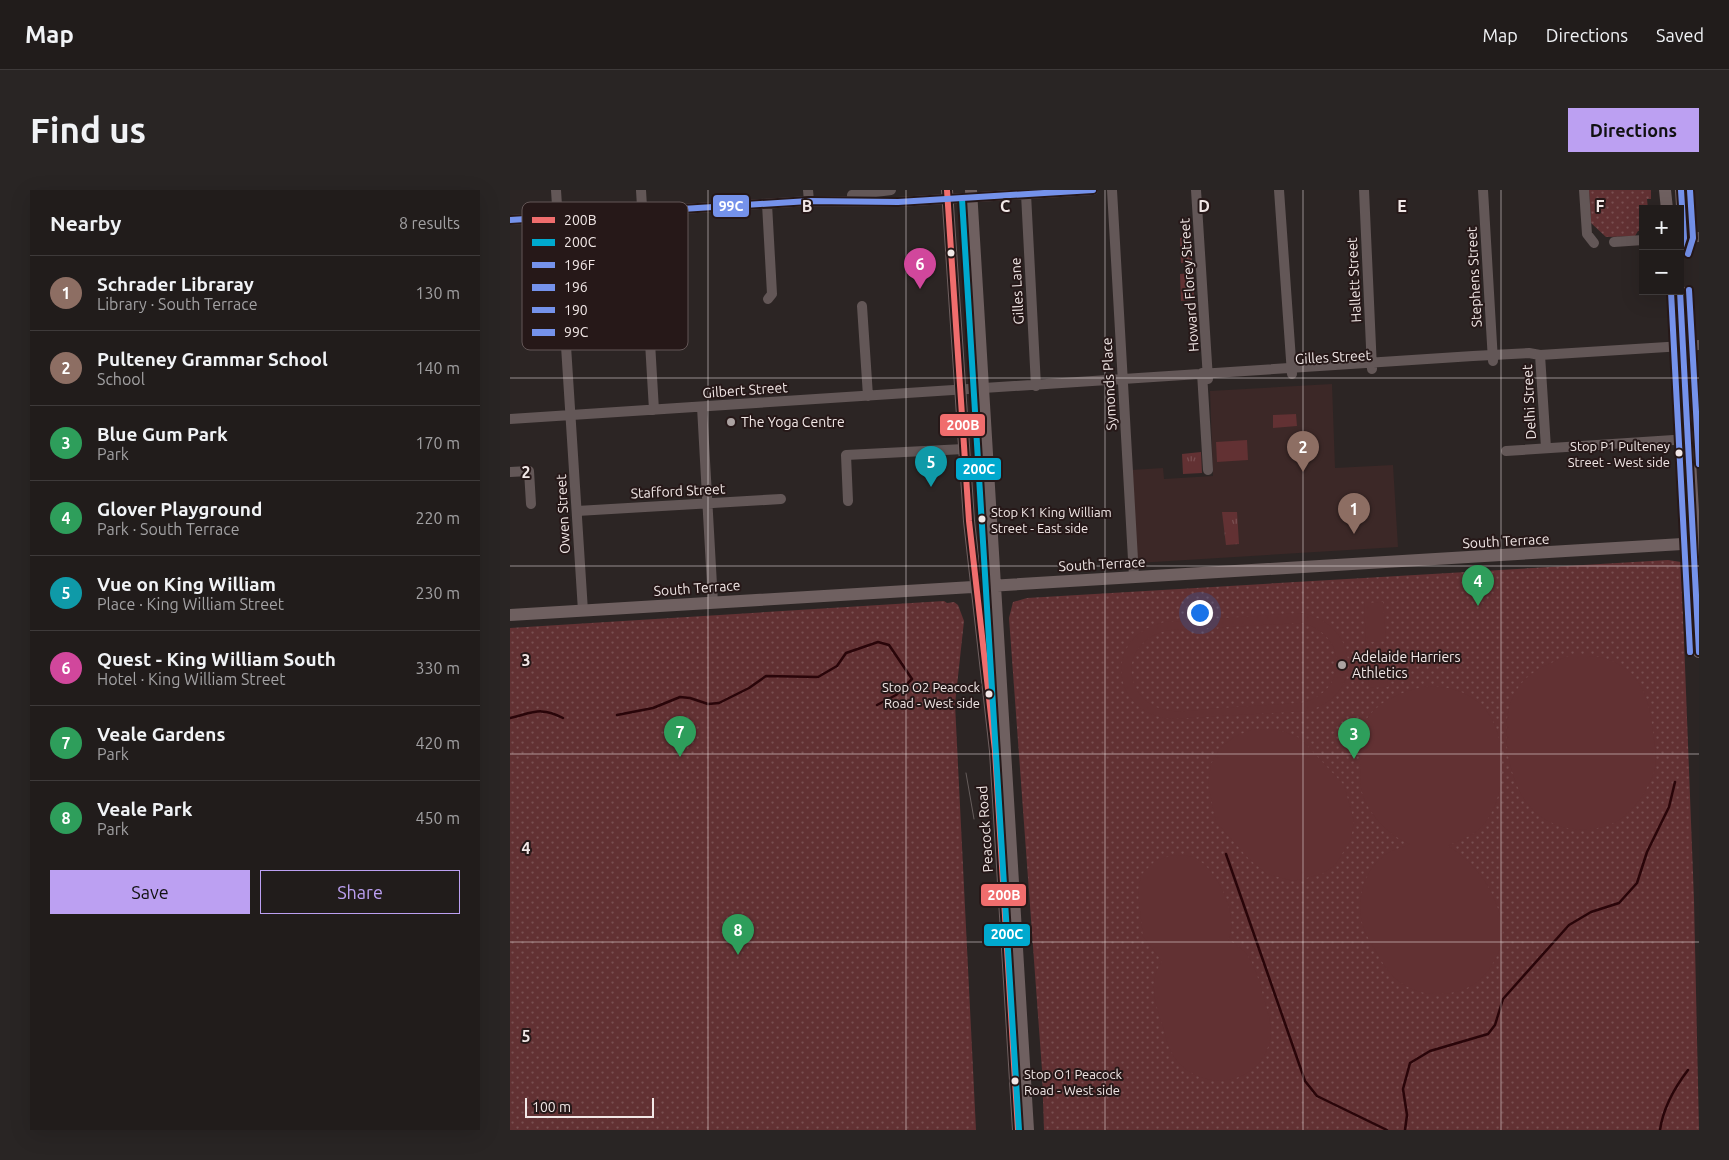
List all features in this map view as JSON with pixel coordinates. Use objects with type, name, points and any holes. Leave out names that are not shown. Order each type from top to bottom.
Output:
[{"type":"main road","points":[[1665,190],[1667,205]]},
{"type":"main road","points":[[1681,190],[1682,205]]},
{"type":"main road","name":"Peacock Road","points":[[971,194],[994,585],[1018,1130]]},
{"type":"main road","name":"Peacock Road","points":[[948,195],[964,449],[1006,856],[1028,1130]]},
{"type":"main road","points":[[1680,295],[1698,545],[1699,652]]},
{"type":"main road","name":"South Terrace","points":[[510,615],[1698,545]]},
{"type":"street","points":[[808,190],[809,201]]},
{"type":"street","points":[[688,209],[809,201],[890,190]]},
{"type":"street","points":[[809,201],[898,202],[948,195],[1026,194],[1093,190]]},
{"type":"street","name":"Symonds Place","points":[[1112,190],[1134,577]]},
{"type":"street","name":"Howard Florey Street","points":[[1196,190],[1208,470]]},
{"type":"street","points":[[1280,190],[1292,371]]},
{"type":"street","name":"Hallett Street","points":[[1364,190],[1372,366]]},
{"type":"street","name":"Stephens Street","points":[[1483,190],[1493,358]]},
{"type":"street","points":[[1584,190],[1587,234],[1594,243]]},
{"type":"street","name":"Gilles Lane","points":[[1026,194],[1036,386]]},
{"type":"street","points":[[767,204],[772,294],[768,299]]},
{"type":"street","points":[[1684,238],[1699,236]]},
{"type":"street","points":[[1614,242],[1639,240]]},
{"type":"street","points":[[862,306],[868,396]]},
{"type":"street","name":"Gilles Street","points":[[982,389],[1124,381],[1136,377],[1205,376],[1456,361],[1529,353],[1540,355],[1699,345]]},
{"type":"street","name":"Owen Street","points":[[567,350],[583,611]]},
{"type":"street","points":[[650,350],[654,410]]},
{"type":"street","name":"Delhi Street","points":[[1540,355],[1546,448]]},
{"type":"street","name":"Gilbert Street","points":[[510,419],[982,389]]},
{"type":"street","points":[[702,407],[713,602]]},
{"type":"street","name":"Delhi Street","points":[[1506,451],[1689,439]]},
{"type":"street","points":[[848,501],[846,455],[964,449]]},
{"type":"street","points":[[510,472],[529,471],[531,504]]},
{"type":"street","name":"Stafford Street","points":[[577,511],[781,499]]},
{"type":"shaded area","points":[[1332,384],[1335,468],[1393,465],[1398,547],[1137,563],[1131,470],[1163,468],[1164,479],[1213,476],[1210,391]]},
{"type":"green space","points":[[1589,190],[1651,190],[1651,199],[1647,199],[1648,205],[1639,205],[1639,231],[1635,236],[1606,237],[1591,223]]},
{"type":"green space","points":[[1190,237],[1192,262],[1181,263],[1180,238]]},
{"type":"green space","points":[[1193,273],[1194,300],[1181,301],[1180,274]]},
{"type":"green space","points":[[1296,414],[1297,426],[1273,428],[1273,415]]},
{"type":"green space","points":[[1247,440],[1248,460],[1217,462],[1216,442]]},
{"type":"green space","points":[[1201,452],[1202,473],[1183,474],[1182,454]]},
{"type":"green space","points":[[1222,512],[1237,512],[1239,544],[1226,545]]},
{"type":"green space","points":[[1668,560],[1681,562],[1694,900],[1699,1130],[1044,1130],[1042,1070],[1009,618],[1013,602],[1027,598]]},
{"type":"green space","points":[[944,601],[947,603],[954,602],[958,605],[964,621],[955,704],[976,1130],[510,1130],[510,628]]},
{"type":"green space","points":[[1383,602],[1386,641],[1366,642],[1364,603]]},
{"type":"green space","name":"Adelaide Harriers Athletics","points":[[1302,613],[1322,620],[1336,632],[1345,646],[1348,662],[1346,678],[1338,692],[1325,704],[1306,711],[1171,719],[1150,714],[1135,703],[1126,689],[1121,673],[1123,657],[1131,642],[1145,630],[1165,622]],"holes":[[[1301,623],[1317,629],[1328,639],[1335,651],[1337,664],[1334,677],[1327,689],[1315,698],[1299,703],[1171,711],[1157,708],[1149,703],[1137,691],[1134,683],[1132,674],[1134,656],[1140,646],[1149,638],[1164,631]]]},
{"type":"green space","points":[[1386,648],[1388,687],[1369,688],[1366,649]]},
{"type":"green space","points":[[1569,656],[1607,659],[1628,671],[1642,688],[1651,719],[1656,761],[1650,782],[1630,811],[1615,822],[1597,828],[1567,828],[1546,820],[1533,810],[1517,786],[1508,753],[1507,718],[1511,702],[1518,687],[1538,669]]},
{"type":"green space","points":[[1429,686],[1456,690],[1468,695],[1479,703],[1489,715],[1496,730],[1501,747],[1502,765],[1501,783],[1497,800],[1490,815],[1474,833],[1448,846],[1476,869],[1490,889],[1502,924],[1501,944],[1494,962],[1479,980],[1460,991],[1437,994],[1411,989],[1393,976],[1384,965],[1367,935],[1361,920],[1360,911],[1360,901],[1365,882],[1374,866],[1387,854],[1410,844],[1394,835],[1379,822],[1364,797],[1361,788],[1360,739],[1362,729],[1372,713],[1386,701],[1411,690]]},
{"type":"green space","points":[[1253,729],[1279,730],[1300,738],[1344,785],[1354,821],[1351,840],[1335,865],[1322,874],[1293,881],[1267,874],[1249,859],[1216,822],[1208,784],[1211,764],[1220,748],[1234,737]]},
{"type":"green space","points":[[1173,855],[1193,857],[1202,862],[1218,881],[1229,906],[1231,930],[1228,940],[1241,949],[1250,959],[1270,1020],[1271,1034],[1265,1055],[1256,1066],[1245,1074],[1232,1079],[1205,1079],[1192,1073],[1180,1064],[1169,1048],[1156,1004],[1154,995],[1155,978],[1162,961],[1143,937],[1138,892],[1141,875],[1155,861]]},
{"type":"waterway","points":[[617,715],[653,708],[680,697],[708,704],[719,703],[749,688],[766,676],[818,677],[837,666],[846,653],[878,642],[889,645],[912,679],[896,695],[877,705]]},
{"type":"waterway","points":[[510,718],[542,711],[563,718]]},
{"type":"waterway","points":[[1405,1130],[1407,1115],[1403,1089],[1410,1063],[1430,1051],[1488,1034],[1495,1025],[1503,999],[1569,925],[1591,912],[1619,903],[1637,883],[1647,852],[1669,807],[1675,782]]},
{"type":"waterway","points":[[1226,854],[1305,1081],[1317,1096],[1387,1130]]},
{"type":"waterway","points":[[1660,1130],[1670,1099],[1688,1070]]},
{"type":"tram line","points":[[966,773],[974,819]]},
{"type":"transit line","name":"200B","points":[[947,190],[969,521],[995,751],[1018,1130]]},
{"type":"transit line","name":"99C","points":[[688,209],[809,201],[898,202],[1093,190]]},
{"type":"transit line","name":"196F","points":[[1681,190],[1682,205]]},
{"type":"transit line","name":"196","points":[[1688,254],[1693,238],[1690,190]]},
{"type":"transit line","name":"200C","points":[[962,199],[1019,1130]]},
{"type":"transit line","name":"99C","points":[[510,220],[522,219]]},
{"type":"transit line","name":"190","points":[[1689,290],[1699,464]]},
{"type":"transit line","name":"196","points":[[1671,295],[1690,652]]},
{"type":"transit line","name":"196F","points":[[1680,295],[1699,652]]},
{"type":"place","name":"Quest - King William South","points":[[920,289]]},
{"type":"place","name":"The Yoga Centre","points":[[731,422]]},
{"type":"place","name":"Stop P1 Pulteney Street - West side","points":[[1679,453]]},
{"type":"place","name":"Pulteney Grammar School","points":[[1303,472]]},
{"type":"place","name":"Vue on King William","points":[[931,487]]},
{"type":"place","name":"Stop K1 King William Street - East side","points":[[982,519]]},
{"type":"place","name":"Schrader Libraray","points":[[1354,534]]},
{"type":"place","name":"Glover Playground","points":[[1478,606]]},
{"type":"place","name":"Adelaide Harriers Athletics","points":[[1342,665]]},
{"type":"place","name":"Stop O2 Peacock Road - West side","points":[[989,694]]},
{"type":"place","name":"Veale Gardens","points":[[680,757]]},
{"type":"place","name":"Blue Gum Park","points":[[1354,759]]},
{"type":"place","name":"Veale Park","points":[[738,955]]},
{"type":"place","name":"Stop O1 Peacock Road - West side","points":[[1015,1081]]}]
